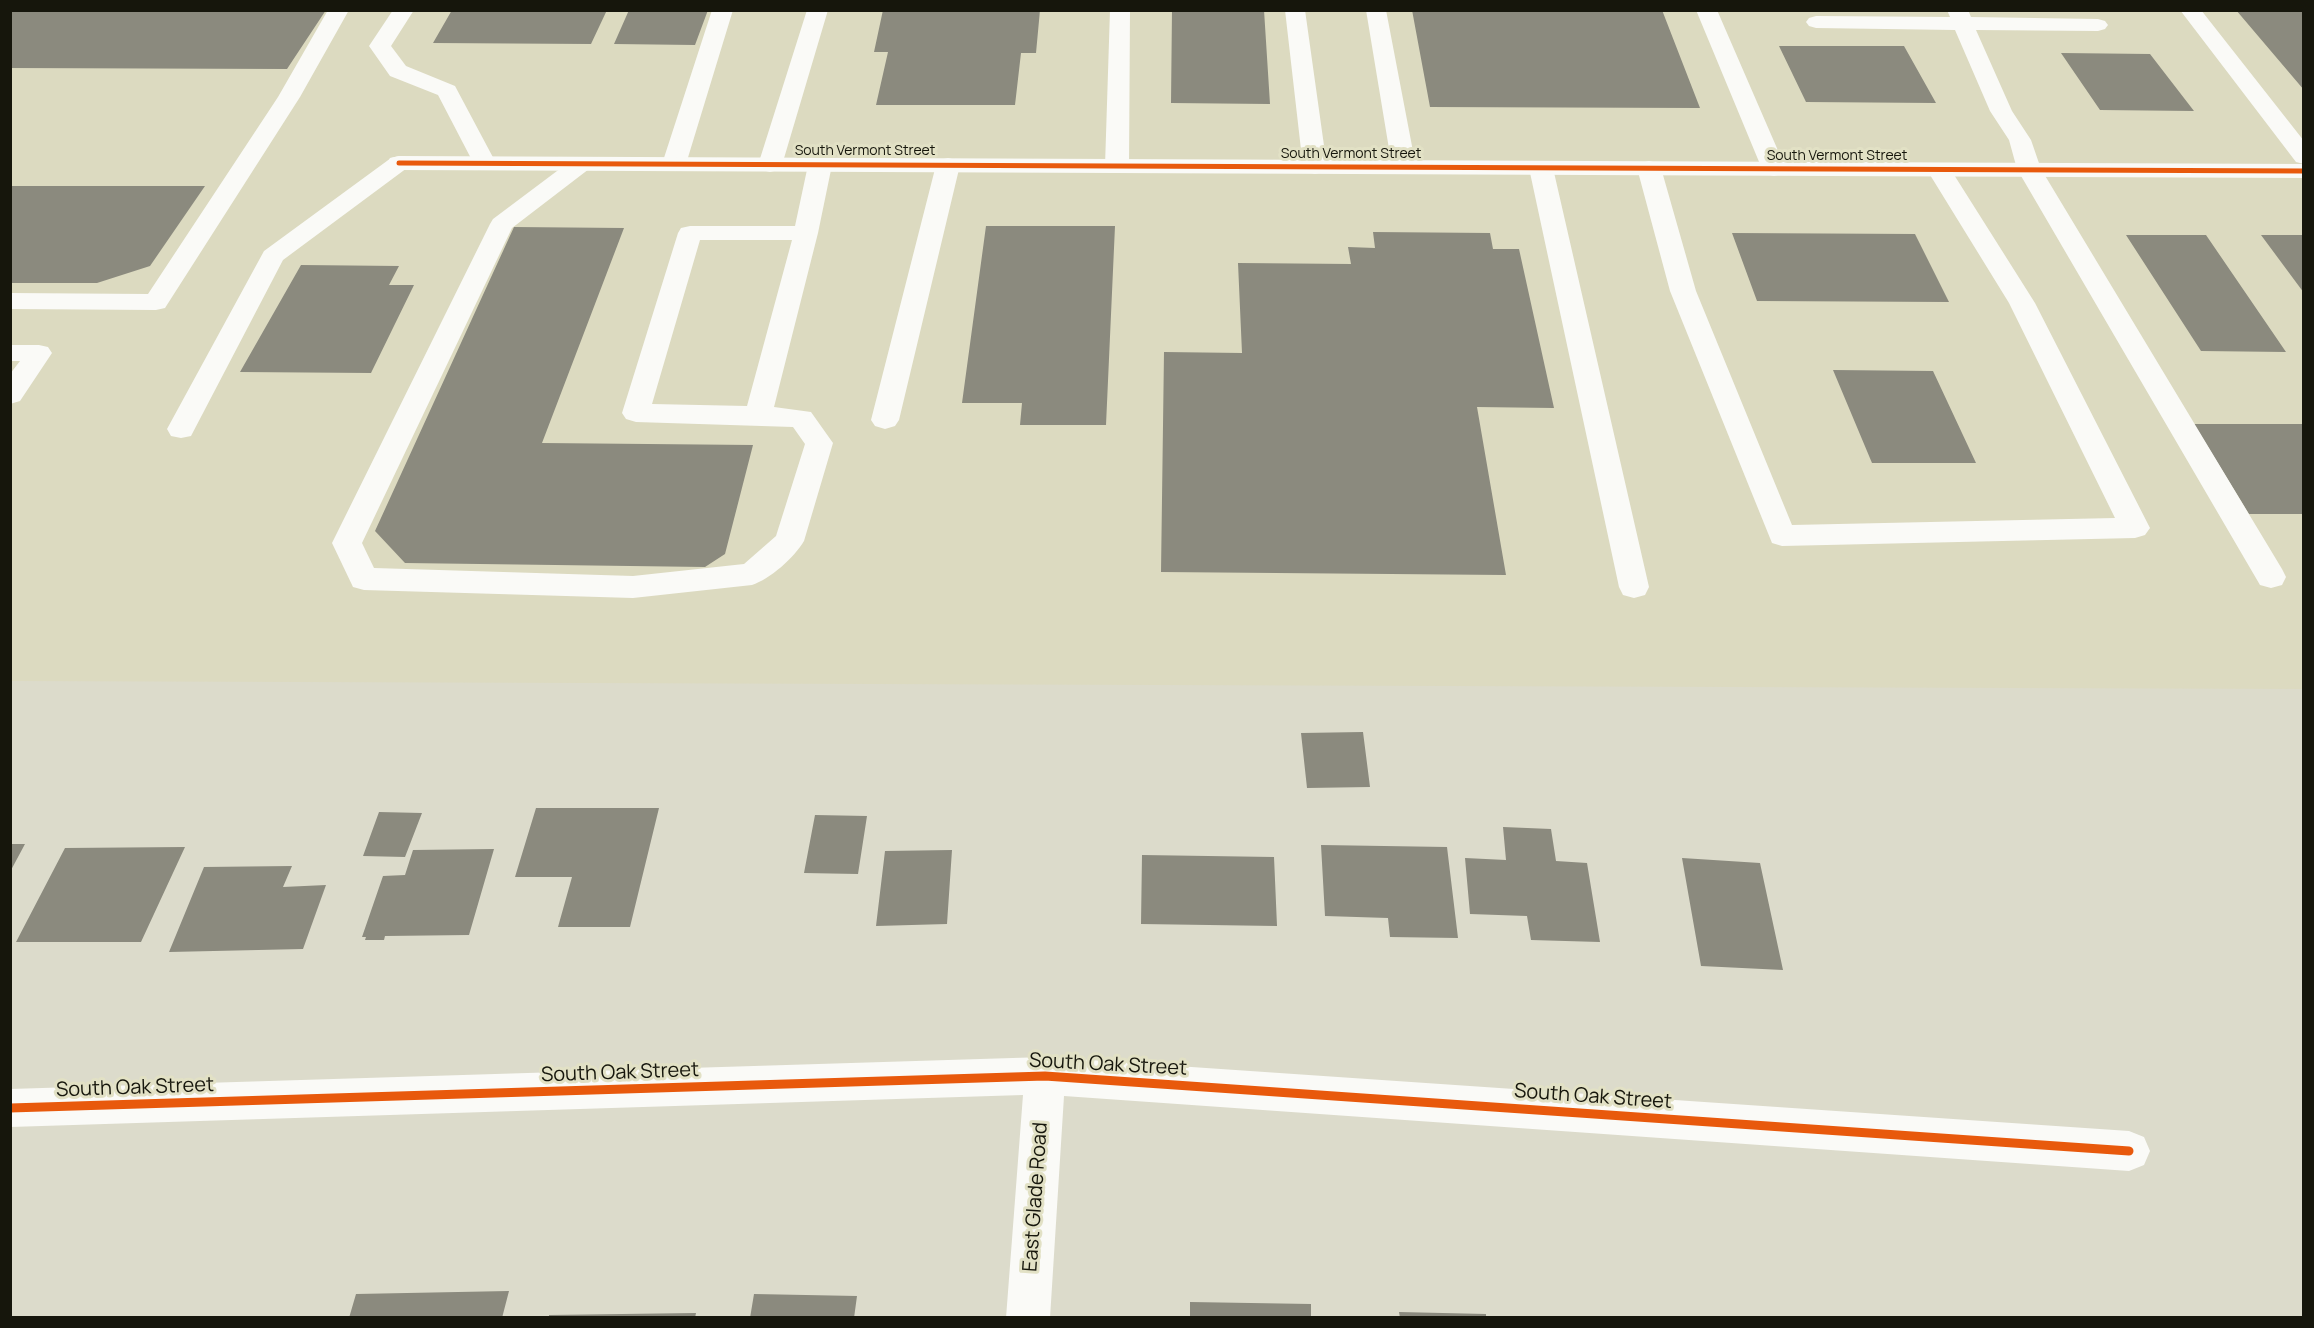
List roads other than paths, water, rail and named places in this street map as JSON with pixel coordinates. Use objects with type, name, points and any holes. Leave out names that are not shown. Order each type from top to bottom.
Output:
[{"type":"street","name":"South Vermont Street","points":[[399,163],[2304,171]]},
{"type":"street","name":"South Oak Street","points":[[10,1108],[1045,1076],[2129,1151]]},
{"type":"street","name":"East Glade Road","points":[[1028,1317],[1045,1076]]},
{"type":"lane","points":[[10,301],[156,302],[289,97],[339,10]]},
{"type":"lane","points":[[404,10],[380,46],[398,71],[447,91],[484,164]]},
{"type":"lane","points":[[674,164],[723,10]]},
{"type":"lane","points":[[770,165],[818,10]]},
{"type":"lane","points":[[1117,166],[1120,10]]},
{"type":"lane","points":[[1295,10],[1315,167]]},
{"type":"lane","points":[[1376,10],[1404,167]]},
{"type":"lane","points":[[1706,10],[1774,169]]},
{"type":"lane","points":[[2190,10],[2304,157]]},
{"type":"lane","points":[[1960,17],[2001,111],[2020,140],[2029,169],[2271,577]]},
{"type":"lane","points":[[1816,22],[1960,17],[2098,25]]},
{"type":"lane","points":[[181,429],[273,256],[399,163]]},
{"type":"lane","points":[[581,164],[502,224],[347,543],[364,579],[633,587],[752,574],[789,541],[819,443],[801,418],[636,413],[690,233],[806,233]]},
{"type":"lane","points":[[758,415],[806,233],[820,165]]},
{"type":"lane","points":[[885,420],[948,165]]},
{"type":"lane","points":[[1541,168],[1634,587]]},
{"type":"lane","points":[[1649,168],[1683,291],[1782,536],[2135,528],[2022,303],[1939,170]]},
{"type":"lane","points":[[10,353],[39,353],[10,395]]}]
